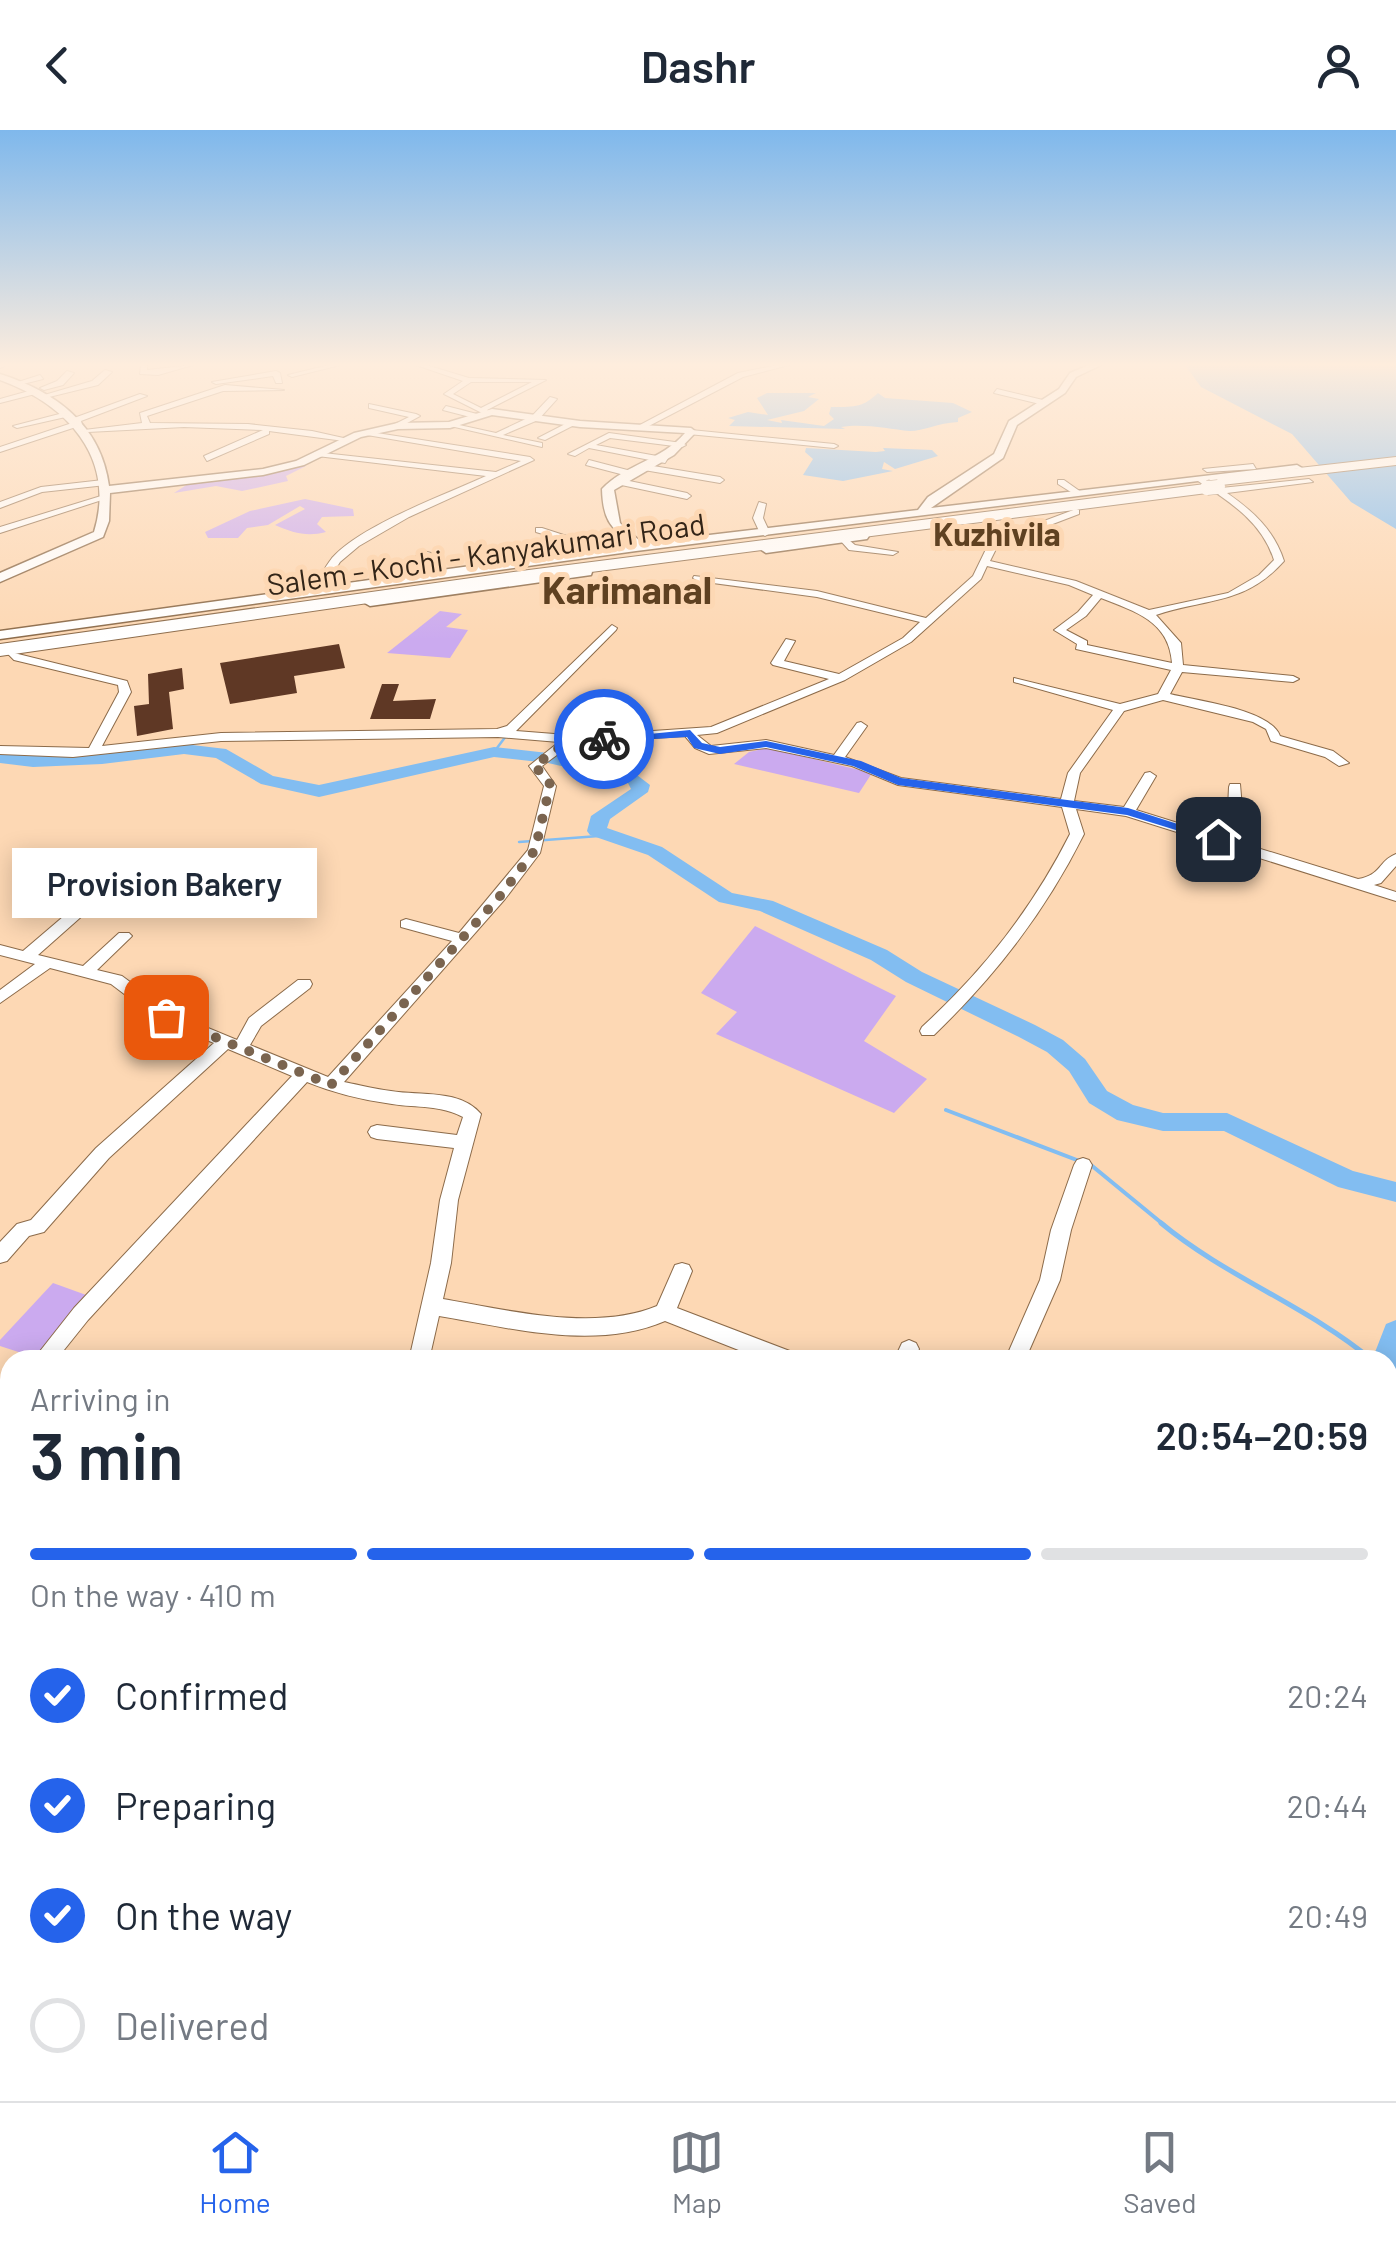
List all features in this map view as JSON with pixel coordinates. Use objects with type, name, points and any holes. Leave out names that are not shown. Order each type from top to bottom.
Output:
[{"type":"highway","name":"Salem - Kochi - Kanyakumari Road","points":[[4,650],[928,519],[1396,464]]},
{"type":"street","points":[[0,578],[99,534],[104,490],[98,457]]},
{"type":"street","points":[[0,506],[41,490],[104,490],[263,472],[293,466],[311,457]]},
{"type":"street","points":[[344,457],[504,475]]},
{"type":"street","points":[[316,592],[336,560],[356,544],[406,515],[504,475],[530,460],[512,457]]},
{"type":"street","points":[[648,457],[665,460]]},
{"type":"street","points":[[636,547],[636,540],[615,524],[607,498],[615,481],[668,457]]},
{"type":"street","points":[[928,519],[932,500],[998,457]]},
{"type":"street","points":[[589,463],[632,474]]},
{"type":"street","points":[[4,650],[844,539],[1076,492],[1209,483],[1260,467],[1309,474]]},
{"type":"street","points":[[646,468],[720,480]]},
{"type":"street","points":[[615,481],[687,496]]},
{"type":"street","points":[[1061,482],[1076,492]]},
{"type":"street","points":[[1149,614],[1236,594],[1279,561],[1264,530],[1236,502],[1209,483]]},
{"type":"street","points":[[0,530],[104,490]]},
{"type":"street","points":[[762,504],[758,518],[766,533]]},
{"type":"street","points":[[0,750],[94,751],[221,736],[498,732],[570,740],[713,730],[783,705],[841,678],[907,640],[977,577],[994,544],[1076,512]]},
{"type":"street","points":[[0,635],[636,547],[766,533],[928,519],[982,536],[994,544]]},
{"type":"street","points":[[539,530],[608,552]]},
{"type":"street","points":[[844,539],[852,548],[892,552]]},
{"type":"street","points":[[410,580],[414,562],[426,553]]},
{"type":"street","points":[[986,563],[1049,576],[1149,614],[1176,643],[1178,668],[1162,696]]},
{"type":"street","points":[[698,578],[817,594],[927,621]]},
{"type":"street","points":[[1100,593],[1060,630],[1083,643],[1080,647],[1112,657],[1178,668],[1293,680]]},
{"type":"street","points":[[498,732],[512,729],[612,628]]},
{"type":"street","points":[[790,641],[777,663],[841,678]]},
{"type":"street","points":[[4,650],[18,658],[123,683],[125,692],[94,751]]},
{"type":"street","points":[[1018,680],[1120,708],[1162,696],[1267,724],[1275,738],[1329,754],[1344,763]]},
{"type":"street","points":[[928,1031],[1018,939],[1076,834],[1066,802],[1074,773],[1120,708]]},
{"type":"street","points":[[836,759],[861,726]]},
{"type":"street","points":[[690,734],[698,746],[708,750],[766,744],[876,769],[898,782],[1128,812],[1396,896]]},
{"type":"street","points":[[331,1085],[500,896],[535,850],[550,796],[549,780],[534,766],[570,740]]},
{"type":"street","points":[[1128,812],[1150,776]]},
{"type":"street","points":[[1218,839],[1234,808],[1235,786]]},
{"type":"street","points":[[1357,883],[1376,880],[1396,858]]},
{"type":"street","points":[[28,956],[103,890]]},
{"type":"street","points":[[406,924],[459,938]]},
{"type":"street","points":[[86,973],[124,936]]},
{"type":"street","points":[[0,950],[116,980],[166,1017],[331,1085],[464,1107],[472,1114],[448,1200],[421,1350]]},
{"type":"street","points":[[0,998],[48,962]]},
{"type":"street","points":[[0,1255],[24,1229],[37,1227],[72,1180],[96,1158],[304,984]]},
{"type":"street","points":[[52,1350],[305,1073]]},
{"type":"street","points":[[377,1132],[465,1143]]},
{"type":"street","points":[[1018,1350],[1050,1280],[1061,1230],[1083,1165]]},
{"type":"street","points":[[432,1306],[586,1326],[651,1321],[665,1312],[682,1271]]},
{"type":"street","points":[[665,1312],[762,1350]]},
{"type":"shaded area","points":[[304,465],[286,476],[288,481],[242,491],[216,486],[174,493],[188,484]]},
{"type":"shaded area","points":[[305,499],[353,509],[354,516],[322,517],[317,524],[326,532],[319,533],[300,533],[275,525],[305,509],[300,506],[268,525],[247,528],[238,538],[208,538],[205,532],[250,511]]},
{"type":"shaded area","points":[[440,611],[462,614],[446,627],[468,630],[450,658],[387,653]]},
{"type":"shaded area","points":[[768,748],[872,773],[859,793],[734,764],[749,752]]},
{"type":"shaded area","points":[[755,926],[896,996],[864,1041],[927,1079],[894,1113],[716,1034],[737,1012],[701,993]]},
{"type":"shaded area","points":[[53,1283],[89,1296],[44,1350],[12,1350],[0,1346],[0,1340]]},
{"type":"water","points":[[811,457],[935,457],[895,469],[884,462],[882,469],[893,471],[843,481],[803,475]]},
{"type":"water","points":[[1312,457],[1396,457],[1396,529],[1351,502]]},
{"type":"building","points":[[339,644],[345,668],[294,676],[297,693],[230,704],[220,663]]},
{"type":"building","points":[[182,668],[184,689],[169,692],[173,729],[137,736],[134,706],[149,704],[148,674]]},
{"type":"building","points":[[382,684],[399,684],[393,701],[436,699],[430,719],[370,719]]},
{"type":"waterway","points":[[494,752],[506,736]]},
{"type":"waterway","points":[[0,758],[33,762],[102,759],[184,749],[220,753],[267,780],[319,791],[494,752],[548,758],[633,777],[641,785],[639,792],[601,816],[597,831],[655,851],[726,898],[766,906],[879,955],[914,977],[1027,1031],[1055,1046],[1077,1065],[1098,1097],[1126,1113],[1163,1122],[1227,1122],[1347,1180],[1396,1192]]},
{"type":"waterway","points":[[519,842],[612,835]]},
{"type":"waterway","points":[[946,1110],[1082,1162]]},
{"type":"waterway","points":[[1091,1165],[1164,1225]]},
{"type":"waterway","points":[[1161,1223],[1212,1260],[1321,1323],[1359,1350]]},
{"type":"waterway","points":[[1390,1350],[1396,1333]]},
{"type":"way so far","points":[[166,1017],[331,1085],[500,896],[535,850],[550,786],[534,766],[570,740],[604,739]]},
{"type":"place","name":"Provision Bakery","points":[[166,1017]]},
{"type":"district","name":"Kuzhivila","points":[[997,535]]},
{"type":"district","name":"Karimanal","points":[[627,591]]},
{"type":"route","points":[[604,739],[690,734],[698,746],[708,750],[766,744],[876,769],[898,782],[1128,812],[1218,839]]}]
